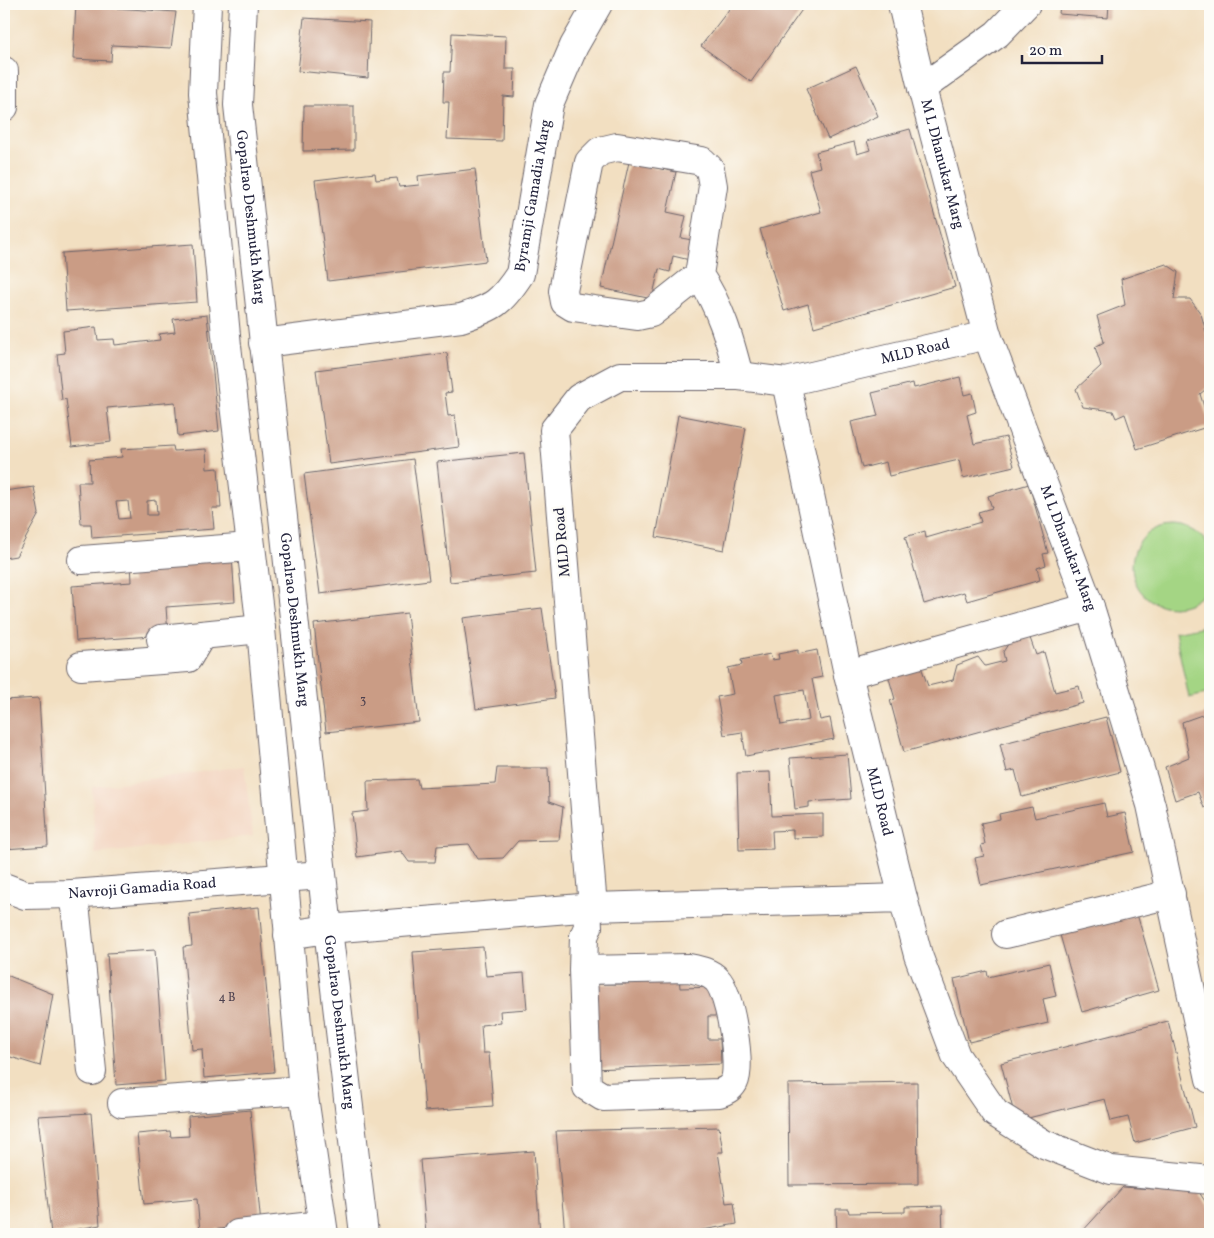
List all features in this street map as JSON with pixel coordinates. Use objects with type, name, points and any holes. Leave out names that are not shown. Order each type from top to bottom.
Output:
[{"type":"street","name":"Gopalrao Deshmukh Marg","points":[[243,4],[238,105],[328,929],[364,1234]]},
{"type":"street","name":"Byramji Gamadia Marg","points":[[263,343],[462,318],[488,309],[506,295],[520,274],[549,104],[574,46],[598,4]]},
{"type":"street","points":[[922,88],[997,34],[1026,4]]},
{"type":"street","points":[[203,7],[203,93],[227,346],[261,629],[302,1090],[323,1230],[238,1234]]},
{"type":"street","name":"M L Dhanukar Marg","points":[[904,13],[987,335],[1090,607],[1151,804],[1210,1080]]},
{"type":"street","points":[[4,71],[4,107]]},
{"type":"street","points":[[699,275],[651,313],[637,316],[573,307],[565,302],[563,291],[590,162],[600,151],[617,147],[702,161],[710,169],[713,186],[699,275],[715,299],[726,325],[739,376]]},
{"type":"street","name":"MLD Road","points":[[583,970],[689,968],[702,971],[716,978],[722,986],[734,1026],[735,1078],[728,1090],[719,1093],[603,1097],[587,1087],[583,970],[584,936],[588,927],[554,430],[579,398],[620,376],[739,376],[786,382],[987,335]]},
{"type":"street","name":"MLD Road","points":[[786,382],[848,674],[903,898],[918,955],[956,1056],[995,1113],[1044,1144],[1111,1170],[1210,1180]]},
{"type":"street","points":[[82,560],[250,547]]},
{"type":"street","points":[[848,674],[1090,607]]},
{"type":"street","points":[[161,639],[261,629]]},
{"type":"street","points":[[81,666],[188,658],[201,636]]},
{"type":"street","name":"Navroji Gamadia Road","points":[[4,887],[25,895],[72,894],[322,875]]},
{"type":"street","points":[[72,894],[76,913],[92,1071]]},
{"type":"street","points":[[1006,934],[1171,894]]},
{"type":"street","points":[[288,935],[328,929],[586,907],[903,898]]},
{"type":"street","points":[[122,1103],[302,1090]]},
{"type":"shaded area","points":[[244,766],[253,836],[95,854],[92,787]]},
{"type":"green space","points":[[1173,525],[1189,528],[1202,537],[1211,550],[1214,566],[1211,582],[1202,595],[1189,604],[1173,607],[1157,604],[1144,595],[1135,582],[1132,566],[1135,550],[1144,537],[1157,528]]},
{"type":"green space","points":[[1210,625],[1210,693],[1189,698],[1175,632]]},
{"type":"building","points":[[76,4],[114,4],[114,8],[176,12],[171,48],[112,45],[111,61],[73,59]]},
{"type":"building","points":[[733,4],[806,4],[751,82],[701,46]]},
{"type":"building","points":[[1060,4],[1109,4],[1108,18],[1059,14]]},
{"type":"building","points":[[304,18],[370,22],[368,78],[298,71]]},
{"type":"building","points":[[452,33],[506,36],[505,69],[515,69],[514,97],[503,96],[502,141],[447,139],[449,102],[443,102],[444,72],[450,72]]},
{"type":"building","points":[[856,66],[878,116],[828,139],[806,89]]},
{"type":"building","points":[[304,106],[354,106],[354,150],[303,151]]},
{"type":"building","points":[[910,129],[955,287],[814,327],[808,304],[784,311],[760,229],[821,212],[809,170],[820,167],[816,152],[854,142],[857,154],[870,150],[867,141]]},
{"type":"building","points":[[629,162],[676,172],[667,212],[686,216],[681,238],[698,241],[694,261],[673,256],[670,272],[659,269],[652,299],[601,288]]},
{"type":"building","points":[[475,169],[486,261],[328,281],[315,180],[375,173],[376,180],[397,178],[399,187],[419,185],[418,176]]},
{"type":"building","points":[[193,244],[197,302],[66,311],[62,253]]},
{"type":"building","points":[[1166,264],[1178,272],[1174,299],[1190,299],[1201,314],[1210,346],[1210,386],[1200,394],[1210,426],[1137,449],[1125,414],[1116,418],[1113,411],[1083,407],[1076,389],[1101,366],[1095,347],[1104,342],[1097,316],[1125,305],[1121,279]]},
{"type":"building","points":[[207,315],[219,431],[178,436],[175,402],[107,408],[111,442],[72,447],[66,399],[62,400],[57,354],[65,353],[63,331],[96,327],[98,340],[114,339],[115,345],[160,340],[159,334],[175,332],[173,319]]},
{"type":"building","points":[[447,353],[452,392],[445,393],[448,416],[455,415],[459,447],[329,464],[316,370]]},
{"type":"building","points":[[960,377],[964,395],[972,393],[976,412],[967,415],[974,444],[1006,437],[1014,466],[963,478],[959,460],[889,476],[886,462],[862,468],[851,422],[878,416],[872,393],[913,383],[914,388]]},
{"type":"building","points":[[678,415],[746,428],[724,550],[656,537]]},
{"type":"building","points":[[173,446],[174,451],[206,449],[207,469],[218,468],[221,508],[212,508],[214,529],[92,538],[91,524],[81,524],[78,482],[90,482],[89,460],[122,457],[121,449]],"holes":[[[156,500],[157,515],[147,515],[147,501]],[[128,501],[130,518],[119,519],[116,502]]]},
{"type":"building","points":[[524,453],[536,573],[450,582],[437,462]]},
{"type":"building","points":[[413,459],[429,580],[320,594],[304,474]]},
{"type":"building","points":[[1029,484],[1048,553],[1043,554],[1046,565],[1037,568],[1040,580],[967,601],[964,592],[924,604],[905,537],[925,531],[926,538],[981,522],[978,512],[992,508],[988,496]]},
{"type":"building","points":[[34,487],[39,514],[16,556],[4,558],[4,491]]},
{"type":"building","points":[[232,555],[235,602],[166,607],[168,635],[76,641],[72,586],[132,582],[131,562]]},
{"type":"building","points":[[542,608],[555,698],[476,709],[463,618]]},
{"type":"building","points":[[407,613],[419,722],[326,732],[314,624]]},
{"type":"building","points":[[1012,638],[1030,638],[1036,655],[1044,652],[1055,692],[1079,686],[1083,703],[904,752],[890,700],[895,699],[888,675],[920,664],[928,686],[953,680],[957,665],[978,657],[985,666],[1005,661],[1003,652]]},
{"type":"building","points":[[798,650],[798,654],[817,650],[822,677],[812,679],[820,720],[830,718],[834,739],[746,756],[742,732],[724,735],[717,697],[733,694],[728,668],[742,665],[741,660],[770,654],[772,660],[779,659],[778,654]],"holes":[[[804,690],[809,720],[781,725],[776,695]]]},
{"type":"building","points":[[39,698],[48,846],[4,849],[4,700]]},
{"type":"building","points":[[1210,712],[1210,805],[1204,808],[1198,792],[1175,800],[1165,767],[1189,757],[1182,722]]},
{"type":"building","points":[[1106,717],[1120,772],[1022,797],[1015,770],[1007,772],[1000,744]]},
{"type":"building","points":[[847,754],[851,799],[809,802],[809,807],[795,809],[790,758]]},
{"type":"building","points":[[497,768],[548,768],[549,802],[563,807],[559,840],[518,841],[503,858],[478,859],[469,844],[437,846],[435,862],[409,862],[401,851],[357,857],[352,813],[368,811],[367,781],[417,779],[419,788],[495,784]]},
{"type":"building","points":[[770,772],[772,816],[823,814],[823,837],[793,838],[793,830],[772,831],[773,849],[739,850],[737,773]]},
{"type":"building","points":[[1104,803],[1107,817],[1125,813],[1134,852],[981,885],[975,858],[984,856],[981,845],[985,844],[981,823],[1000,819],[999,814],[1032,807],[1035,818]]},
{"type":"building","points":[[259,907],[274,1072],[204,1078],[202,1049],[192,1050],[183,947],[192,946],[189,914]]},
{"type":"building","points":[[1137,914],[1159,990],[1082,1012],[1060,935]]},
{"type":"building","points":[[483,947],[486,976],[524,973],[527,1009],[500,1011],[501,1023],[481,1025],[483,1053],[489,1053],[493,1106],[425,1111],[413,952]]},
{"type":"building","points":[[155,950],[165,1081],[116,1085],[107,953]]},
{"type":"building","points":[[1049,963],[1056,996],[1043,999],[1048,1023],[969,1042],[954,979],[987,971],[988,977]]},
{"type":"building","points":[[4,974],[53,994],[40,1066],[4,1055]]},
{"type":"building","points":[[679,975],[680,988],[719,987],[720,1016],[708,1016],[708,1039],[720,1039],[721,1064],[592,1069],[589,984],[626,984],[625,976]]},
{"type":"building","points":[[1168,1021],[1195,1127],[1135,1143],[1128,1117],[1111,1121],[1105,1099],[1016,1121],[1001,1063]]},
{"type":"building","points":[[917,1082],[918,1184],[789,1185],[788,1084]]},
{"type":"building","points":[[250,1110],[261,1225],[200,1231],[197,1199],[144,1204],[137,1134],[170,1131],[171,1137],[189,1136],[188,1116]]},
{"type":"building","points":[[91,1113],[100,1225],[51,1234],[38,1116]]},
{"type":"building","points":[[719,1127],[723,1152],[718,1152],[726,1203],[734,1202],[737,1224],[679,1234],[565,1234],[556,1131]]},
{"type":"building","points":[[534,1151],[540,1234],[426,1234],[420,1160]]},
{"type":"building","points":[[1123,1187],[1199,1192],[1210,1209],[1210,1234],[1080,1234]]},
{"type":"building","points":[[942,1206],[943,1234],[837,1234],[836,1209],[848,1209],[849,1213],[905,1212],[905,1207]]}]
